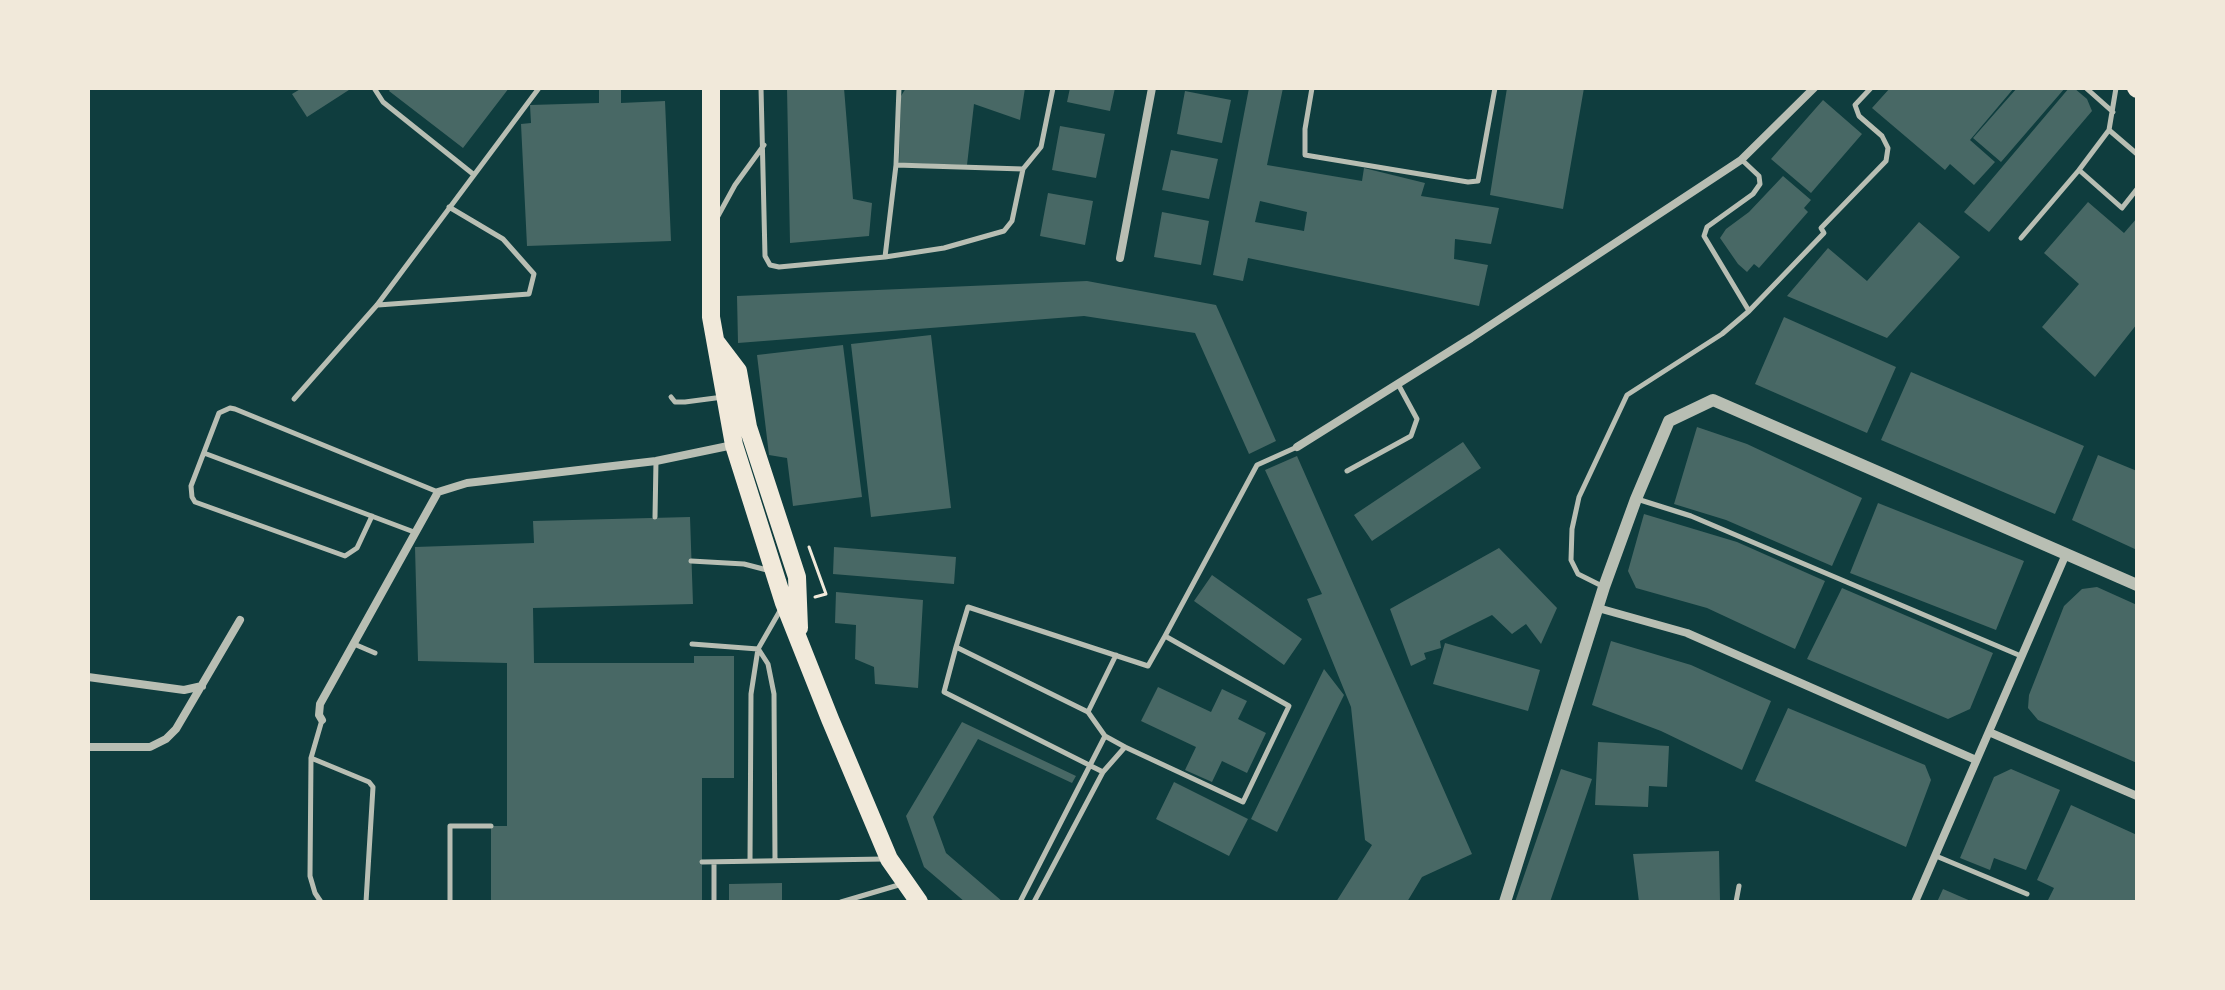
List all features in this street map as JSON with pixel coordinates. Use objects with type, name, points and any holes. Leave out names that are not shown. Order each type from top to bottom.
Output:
[{"type":"highway","points":[[711,88],[714,339],[734,445],[784,603],[800,643],[889,859],[919,902]]},
{"type":"highway","points":[[714,339],[738,371],[748,427],[797,577],[800,643]]},
{"type":"street","points":[[1120,258],[1152,88]]},
{"type":"street","points":[[1297,447],[1741,160],[1814,88]]},
{"type":"street","points":[[1505,902],[1604,587],[1669,421],[1713,400],[2137,585]]},
{"type":"street","points":[[322,720],[320,704],[438,492],[467,483],[656,461],[734,445]]},
{"type":"street","points":[[1915,902],[2066,554]]},
{"type":"street","points":[[1598,608],[1687,633],[1976,760]]},
{"type":"street","points":[[88,747],[150,747],[166,739],[176,729],[240,620]]},
{"type":"street","points":[[88,677],[184,690],[203,685]]},
{"type":"street","points":[[1989,732],[2137,796]]},
{"type":"lane","points":[[374,88],[383,102],[473,174]]},
{"type":"lane","points":[[294,399],[377,305],[539,88]]},
{"type":"lane","points":[[761,88],[765,256],[770,265],[779,267],[944,248],[1004,231],[1012,221],[1023,169],[1041,147],[1053,88]]},
{"type":"lane","points":[[885,257],[896,165],[899,88]]},
{"type":"lane","points":[[1312,88],[1305,129],[1305,155],[1468,182],[1478,181],[1495,88]]},
{"type":"lane","points":[[1604,587],[1578,574],[1571,560],[1572,529],[1579,497],[1627,395],[1722,334],[1749,311],[1824,233],[1821,228],[1886,161],[1888,148],[1882,136],[1859,116],[1855,105],[1871,88]]},
{"type":"lane","points":[[2086,88],[2113,112]]},
{"type":"lane","points":[[2021,238],[2109,130],[2116,88]]},
{"type":"lane","points":[[2109,130],[2137,154]]},
{"type":"lane","points":[[711,228],[735,185],[764,145]]},
{"type":"lane","points":[[1741,160],[1759,176],[1760,184],[1753,194],[1707,227],[1704,236],[1749,311]]},
{"type":"lane","points":[[896,165],[1023,169]]},
{"type":"lane","points":[[2079,170],[2122,208],[2137,189]]},
{"type":"lane","points":[[377,305],[529,294],[534,274],[503,239],[449,207]]},
{"type":"lane","points":[[1347,471],[1411,436],[1417,419],[1398,384]]},
{"type":"lane","points":[[671,397],[675,402],[685,402],[724,396]]},
{"type":"lane","points":[[372,516],[357,548],[345,556],[195,502],[190,492],[219,413],[230,408],[438,492]]},
{"type":"lane","points":[[1103,772],[944,692],[968,607],[1148,666],[1257,465],[1297,447]]},
{"type":"lane","points":[[204,453],[414,532]]},
{"type":"lane","points":[[655,517],[656,461]]},
{"type":"lane","points":[[1636,499],[1691,516],[2021,656]]},
{"type":"lane","points":[[691,561],[744,564],[776,573]]},
{"type":"lane","points":[[750,861],[751,694],[758,649],[784,603]]},
{"type":"lane","points":[[956,647],[1088,712],[1105,736],[1125,747],[1243,802],[1289,706],[1165,636]]},
{"type":"lane","points":[[353,644],[375,653]]},
{"type":"lane","points":[[692,644],[758,649]]},
{"type":"lane","points":[[758,649],[768,664],[774,694],[775,861]]},
{"type":"lane","points":[[1088,712],[1116,655]]},
{"type":"lane","points":[[321,902],[310,876],[311,758],[322,720]]},
{"type":"lane","points":[[1020,902],[1105,736]]},
{"type":"lane","points":[[1034,902],[1103,772],[1125,747]]},
{"type":"lane","points":[[311,758],[369,782],[373,787],[366,902]]},
{"type":"lane","points":[[450,902],[450,826],[491,826]]},
{"type":"lane","points":[[1935,856],[2027,894]]},
{"type":"lane","points":[[702,862],[889,859]]},
{"type":"lane","points":[[714,862],[714,902]]},
{"type":"lane","points":[[841,902],[905,883]]},
{"type":"lane","points":[[1736,902],[1739,886]]},
{"type":"path","points":[[807,543],[826,594]]},
{"type":"building","points":[[302,88],[352,88],[307,117],[292,94]]},
{"type":"building","points":[[391,88],[509,88],[463,148],[389,91]]},
{"type":"building","points":[[599,88],[621,88],[621,103],[665,101],[671,241],[527,246],[521,124],[531,123],[530,105],[599,103]]},
{"type":"building","points":[[787,88],[844,88],[853,199],[872,203],[869,236],[790,243]]},
{"type":"building","points":[[906,88],[1025,88],[1020,120],[974,104],[967,165],[899,163],[901,96]]},
{"type":"building","points":[[1070,88],[1115,88],[1110,111],[1067,102]]},
{"type":"building","points":[[1249,88],[1283,88],[1267,165],[1362,181],[1364,168],[1425,183],[1421,196],[1499,208],[1491,244],[1455,239],[1454,259],[1488,265],[1479,306],[1248,258],[1243,281],[1213,275]],"holes":[[[1260,201],[1307,212],[1304,231],[1255,222]]]},
{"type":"building","points":[[1507,88],[1584,88],[1563,209],[1490,195]]},
{"type":"building","points":[[1890,88],[2014,88],[1970,140],[1995,162],[1974,185],[1950,164],[1945,170],[1872,108]]},
{"type":"building","points":[[2017,88],[2065,88],[2001,162],[1973,138]]},
{"type":"building","points":[[2069,88],[2074,88],[2087,99],[2092,111],[1989,232],[1964,212]]},
{"type":"building","points":[[1185,91],[1231,100],[1222,143],[1177,134]]},
{"type":"building","points":[[1823,100],[1862,134],[1811,193],[1771,159]]},
{"type":"building","points":[[1060,126],[1105,134],[1096,178],[1052,170]]},
{"type":"building","points":[[1171,150],[1218,159],[1209,199],[1162,190]]},
{"type":"building","points":[[1783,176],[1811,200],[1804,208],[1808,212],[1759,268],[1754,264],[1747,272],[1720,238]]},
{"type":"building","points":[[1048,193],[1093,201],[1085,245],[1040,236]]},
{"type":"building","points":[[2088,202],[2124,233],[2137,218],[2137,324],[2095,377],[2042,327],[2079,284],[2044,253]]},
{"type":"building","points":[[1162,212],[1209,221],[1201,265],[1154,257]]},
{"type":"building","points":[[1919,222],[1960,257],[1887,338],[1787,296],[1828,248],[1867,281]]},
{"type":"building","points":[[1087,281],[1216,305],[1276,441],[1249,454],[1195,333],[1084,316],[738,343],[737,296]]},
{"type":"building","points":[[1784,317],[1896,367],[1867,433],[1755,384]]},
{"type":"building","points":[[931,335],[951,508],[871,517],[851,344]]},
{"type":"building","points":[[843,345],[862,497],[793,506],[787,458],[769,455],[757,355]]},
{"type":"building","points":[[1911,372],[2084,446],[2055,514],[1881,440]]},
{"type":"building","points":[[1697,427],[1747,444],[1862,498],[1832,566],[1726,520],[1674,504]]},
{"type":"building","points":[[1463,442],[1481,468],[1372,541],[1354,515]]},
{"type":"building","points":[[2098,455],[2137,471],[2137,550],[2072,520]]},
{"type":"building","points":[[1297,456],[1472,854],[1422,877],[1407,902],[1336,902],[1372,845],[1365,840],[1351,707],[1307,599],[1322,594],[1265,470]]},
{"type":"building","points":[[1878,503],[2024,561],[1996,630],[1850,573]]},
{"type":"building","points":[[1644,514],[1737,542],[1825,581],[1795,649],[1707,608],[1636,588],[1628,571]]},
{"type":"building","points":[[690,517],[693,604],[533,608],[534,663],[694,663],[694,656],[734,656],[734,778],[702,778],[702,902],[491,902],[491,826],[507,826],[507,663],[418,661],[415,547],[534,543],[533,521]]},
{"type":"building","points":[[834,547],[956,557],[954,584],[833,574]]},
{"type":"building","points":[[1499,548],[1557,608],[1541,644],[1526,624],[1512,634],[1492,615],[1440,641],[1441,648],[1424,653],[1426,659],[1411,666],[1390,609]]},
{"type":"building","points":[[1212,575],[1302,639],[1284,665],[1194,601]]},
{"type":"building","points":[[2097,587],[2137,605],[2137,763],[2038,720],[2028,708],[2029,695],[2064,606],[2082,589]]},
{"type":"building","points":[[1842,588],[1993,653],[1970,709],[1948,719],[1807,659]]},
{"type":"building","points":[[836,592],[923,600],[918,688],[875,684],[874,667],[855,659],[856,625],[835,623]]},
{"type":"building","points":[[1611,641],[1691,665],[1771,701],[1742,770],[1661,731],[1592,705]]},
{"type":"building","points":[[1445,643],[1540,670],[1528,711],[1433,684]]},
{"type":"building","points":[[1324,669],[1344,695],[1277,832],[1251,819]]},
{"type":"building","points":[[1158,687],[1211,712],[1222,689],[1247,701],[1238,719],[1266,733],[1247,773],[1222,761],[1212,782],[1185,770],[1196,747],[1141,721]]},
{"type":"building","points":[[1788,708],[1925,765],[1931,780],[1906,847],[1755,781]]},
{"type":"building","points":[[962,722],[1076,776],[1072,783],[978,739],[933,817],[946,853],[1003,902],[965,902],[924,867],[906,816]]},
{"type":"building","points":[[1598,742],[1669,746],[1667,787],[1649,786],[1648,807],[1595,805]]},
{"type":"building","points":[[1561,769],[1592,779],[1550,902],[1515,902]]},
{"type":"building","points":[[2011,769],[2060,790],[2026,870],[1994,858],[1990,870],[1960,858],[1994,777]]},
{"type":"building","points":[[1174,782],[1248,819],[1229,856],[1156,819]]},
{"type":"building","points":[[2071,805],[2137,835],[2137,902],[2047,902],[2054,888],[2037,880]]},
{"type":"building","points":[[1719,851],[1720,902],[1639,902],[1633,854]]},
{"type":"building","points":[[782,883],[782,902],[729,902],[729,884]]},
{"type":"building","points":[[1943,889],[1973,902],[1937,902]]}]
